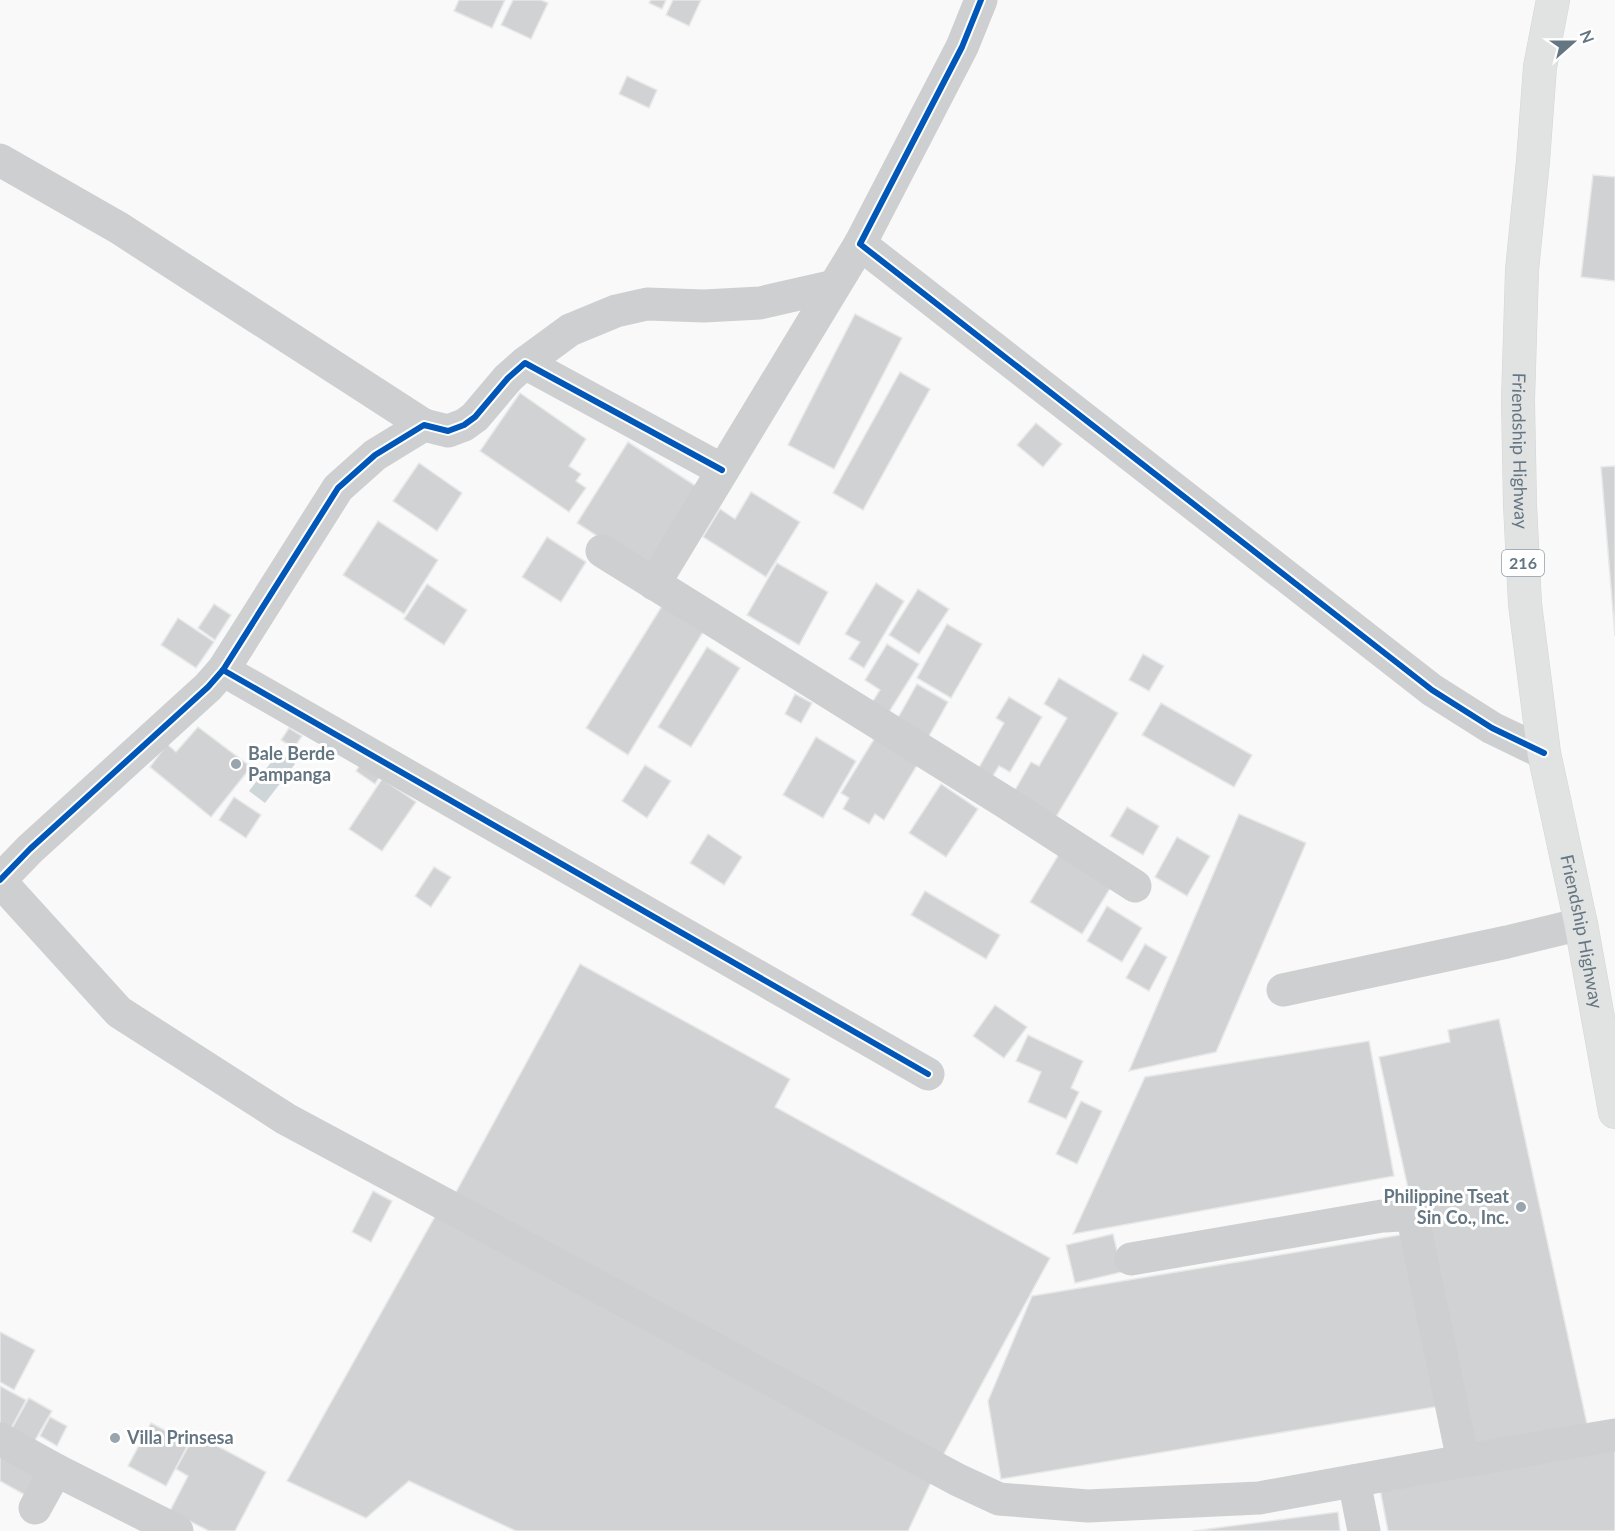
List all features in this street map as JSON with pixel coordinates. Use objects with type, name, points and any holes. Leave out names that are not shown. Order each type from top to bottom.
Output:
[{"type":"main road","name":"Friendship Highway","points":[[1553,0],[1540,67],[1522,270],[1518,400],[1525,604],[1544,753],[1581,924],[1615,1112]]},
{"type":"street","points":[[654,584],[860,244],[962,47],[981,0]]},
{"type":"street","points":[[0,160],[119,228],[424,425],[448,431],[464,425],[475,417],[508,378],[570,330],[616,310],[647,304],[704,306],[760,303],[834,286]]},
{"type":"street","points":[[860,244],[1432,690],[1492,728],[1544,753]]},
{"type":"street","points":[[525,363],[722,470]]},
{"type":"street","points":[[424,425],[375,455],[338,488],[223,670],[208,687],[30,849],[0,881],[119,1012],[286,1119],[958,1480],[999,1499],[1088,1506],[1259,1498],[1615,1435]]},
{"type":"street","points":[[602,551],[1005,802],[1134,886]]},
{"type":"street","points":[[223,670],[928,1074]]},
{"type":"street","points":[[1283,990],[1581,924]]},
{"type":"street","points":[[1131,1259],[1382,1216],[1412,1218],[1463,1461]]},
{"type":"street","points":[[0,1439],[177,1531]]},
{"type":"street","points":[[35,1508],[56,1470]]},
{"type":"street","points":[[1354,1481],[1364,1531]]},
{"type":"shaded area","points":[[279,752],[295,764],[265,803],[249,791]]},
{"type":"building","points":[[459,0],[505,0],[492,28],[454,11]]},
{"type":"building","points":[[513,0],[541,0],[548,3],[531,39],[501,25]]},
{"type":"building","points":[[651,0],[666,0],[662,9],[649,3]]},
{"type":"building","points":[[673,0],[701,0],[689,26],[666,15]]},
{"type":"building","points":[[627,76],[657,90],[649,108],[619,94]]},
{"type":"building","points":[[1593,175],[1615,177],[1615,281],[1581,277]]},
{"type":"building","points":[[855,314],[902,338],[834,469],[788,445]]},
{"type":"building","points":[[900,372],[930,389],[863,510],[833,493]]},
{"type":"building","points":[[520,393],[586,439],[569,466],[581,474],[576,481],[586,488],[569,512],[480,451]]},
{"type":"building","points":[[1036,423],[1062,444],[1043,467],[1017,445]]},
{"type":"building","points":[[628,442],[702,490],[651,571],[577,523]]},
{"type":"building","points":[[419,463],[462,493],[437,531],[393,501]]},
{"type":"building","points":[[1615,466],[1615,636],[1601,467]]},
{"type":"building","points":[[751,492],[800,522],[766,577],[703,537],[720,509],[735,519]]},
{"type":"building","points":[[378,521],[438,560],[404,614],[343,575]]},
{"type":"building","points":[[547,537],[586,562],[561,602],[522,577]]},
{"type":"building","points":[[777,563],[828,592],[799,645],[747,615]]},
{"type":"building","points":[[876,583],[904,601],[864,668],[849,659],[860,642],[845,634]]},
{"type":"building","points":[[427,584],[467,610],[444,645],[404,619]]},
{"type":"building","points":[[918,589],[949,609],[919,654],[889,635]]},
{"type":"building","points":[[214,604],[231,615],[215,640],[198,628]]},
{"type":"building","points":[[662,606],[703,632],[628,755],[586,728]]},
{"type":"building","points":[[178,618],[214,642],[196,668],[161,645]]},
{"type":"building","points":[[947,624],[982,644],[951,698],[917,678]]},
{"type":"building","points":[[887,644],[919,664],[884,720],[868,709],[880,690],[865,680]]},
{"type":"building","points":[[707,647],[740,668],[691,747],[658,727]]},
{"type":"building","points":[[1143,654],[1164,666],[1149,691],[1129,680]]},
{"type":"building","points":[[1059,678],[1118,713],[1053,822],[1011,797],[1031,762],[1039,766],[1067,718],[1044,704]]},
{"type":"building","points":[[917,684],[948,702],[925,743],[894,725]]},
{"type":"building","points":[[795,694],[812,703],[801,723],[785,714]]},
{"type":"building","points":[[1009,697],[1042,717],[1010,772],[999,766],[991,779],[977,771],[1004,723],[996,718]]},
{"type":"building","points":[[1161,703],[1252,755],[1234,787],[1142,735]]},
{"type":"building","points":[[198,727],[251,767],[211,817],[150,767],[167,744],[176,752]]},
{"type":"building","points":[[289,728],[302,736],[294,748],[281,740]]},
{"type":"building","points":[[876,736],[919,762],[884,820],[875,814],[869,824],[843,809],[849,798],[841,793]]},
{"type":"building","points":[[816,737],[856,761],[823,818],[783,795]]},
{"type":"building","points":[[366,756],[385,769],[375,784],[356,771]]},
{"type":"building","points":[[645,765],[671,781],[647,818],[622,801]]},
{"type":"building","points":[[382,779],[416,802],[382,851],[349,829]]},
{"type":"building","points":[[941,784],[978,809],[946,857],[909,833]]},
{"type":"building","points":[[234,797],[261,815],[246,838],[219,820]]},
{"type":"building","points":[[1127,807],[1159,826],[1143,855],[1110,836]]},
{"type":"building","points":[[1239,814],[1306,843],[1216,1052],[1129,1071]]},
{"type":"building","points":[[708,834],[742,857],[724,885],[690,863]]},
{"type":"building","points":[[1177,837],[1210,856],[1187,896],[1155,877]]},
{"type":"building","points":[[1059,854],[1111,887],[1082,934],[1030,902]]},
{"type":"building","points":[[434,867],[451,877],[431,907],[415,896]]},
{"type":"building","points":[[925,891],[1000,935],[986,959],[911,915]]},
{"type":"building","points":[[1107,906],[1142,928],[1122,962],[1087,941]]},
{"type":"building","points":[[1145,944],[1167,957],[1149,991],[1126,978]]},
{"type":"building","points":[[580,964],[790,1079],[775,1107],[1050,1258],[940,1461],[455,1194]]},
{"type":"building","points":[[995,1005],[1027,1027],[1004,1058],[973,1036]]},
{"type":"building","points":[[1499,1019],[1587,1424],[1466,1450],[1379,1057],[1450,1042],[1448,1030]]},
{"type":"building","points":[[1028,1035],[1083,1061],[1071,1088],[1079,1092],[1066,1119],[1028,1102],[1041,1072],[1016,1061]]},
{"type":"building","points":[[1369,1041],[1394,1176],[1073,1234],[1145,1077]]},
{"type":"building","points":[[1081,1101],[1102,1111],[1077,1164],[1056,1154]]},
{"type":"building","points":[[373,1191],[392,1201],[371,1242],[352,1232]]},
{"type":"building","points":[[437,1213],[933,1478],[908,1531],[516,1531],[409,1481],[366,1518],[287,1481]]},
{"type":"building","points":[[1412,1233],[1441,1406],[1001,1479],[988,1401],[1032,1296]]},
{"type":"building","points":[[1113,1234],[1122,1272],[1075,1283],[1066,1245]]},
{"type":"building","points":[[0,1332],[35,1350],[14,1390],[0,1382]]},
{"type":"building","points":[[0,1386],[26,1400],[10,1430],[0,1424]]},
{"type":"building","points":[[29,1398],[52,1411],[34,1442],[11,1430]]},
{"type":"building","points":[[50,1417],[67,1426],[57,1446],[40,1436]]},
{"type":"building","points":[[151,1423],[189,1443],[166,1486],[128,1466]]},
{"type":"building","points":[[195,1434],[266,1472],[235,1531],[209,1531],[170,1511],[188,1476],[176,1469]]},
{"type":"building","points":[[1615,1445],[1615,1531],[1388,1531],[1380,1489]]},
{"type":"building","points":[[0,1446],[40,1467],[25,1495],[0,1481]]},
{"type":"building","points":[[1338,1512],[1340,1531],[1193,1531]]},
{"type":"cycle path","points":[[981,0],[962,47],[860,244],[1432,690],[1492,728],[1544,753]]},
{"type":"cycle path","points":[[0,880],[30,849],[208,687],[223,670],[338,488],[375,455],[424,425],[448,431],[464,425],[475,417],[508,378],[525,363],[722,470]]},
{"type":"cycle path","points":[[223,670],[928,1074]]},
{"type":"place","name":"Bale Berde Pampanga","points":[[236,764]]},
{"type":"place","name":"Philippine Tseat Sin Co., Inc.","points":[[1521,1207]]},
{"type":"place","name":"Villa Prinsesa","points":[[115,1438]]}]
